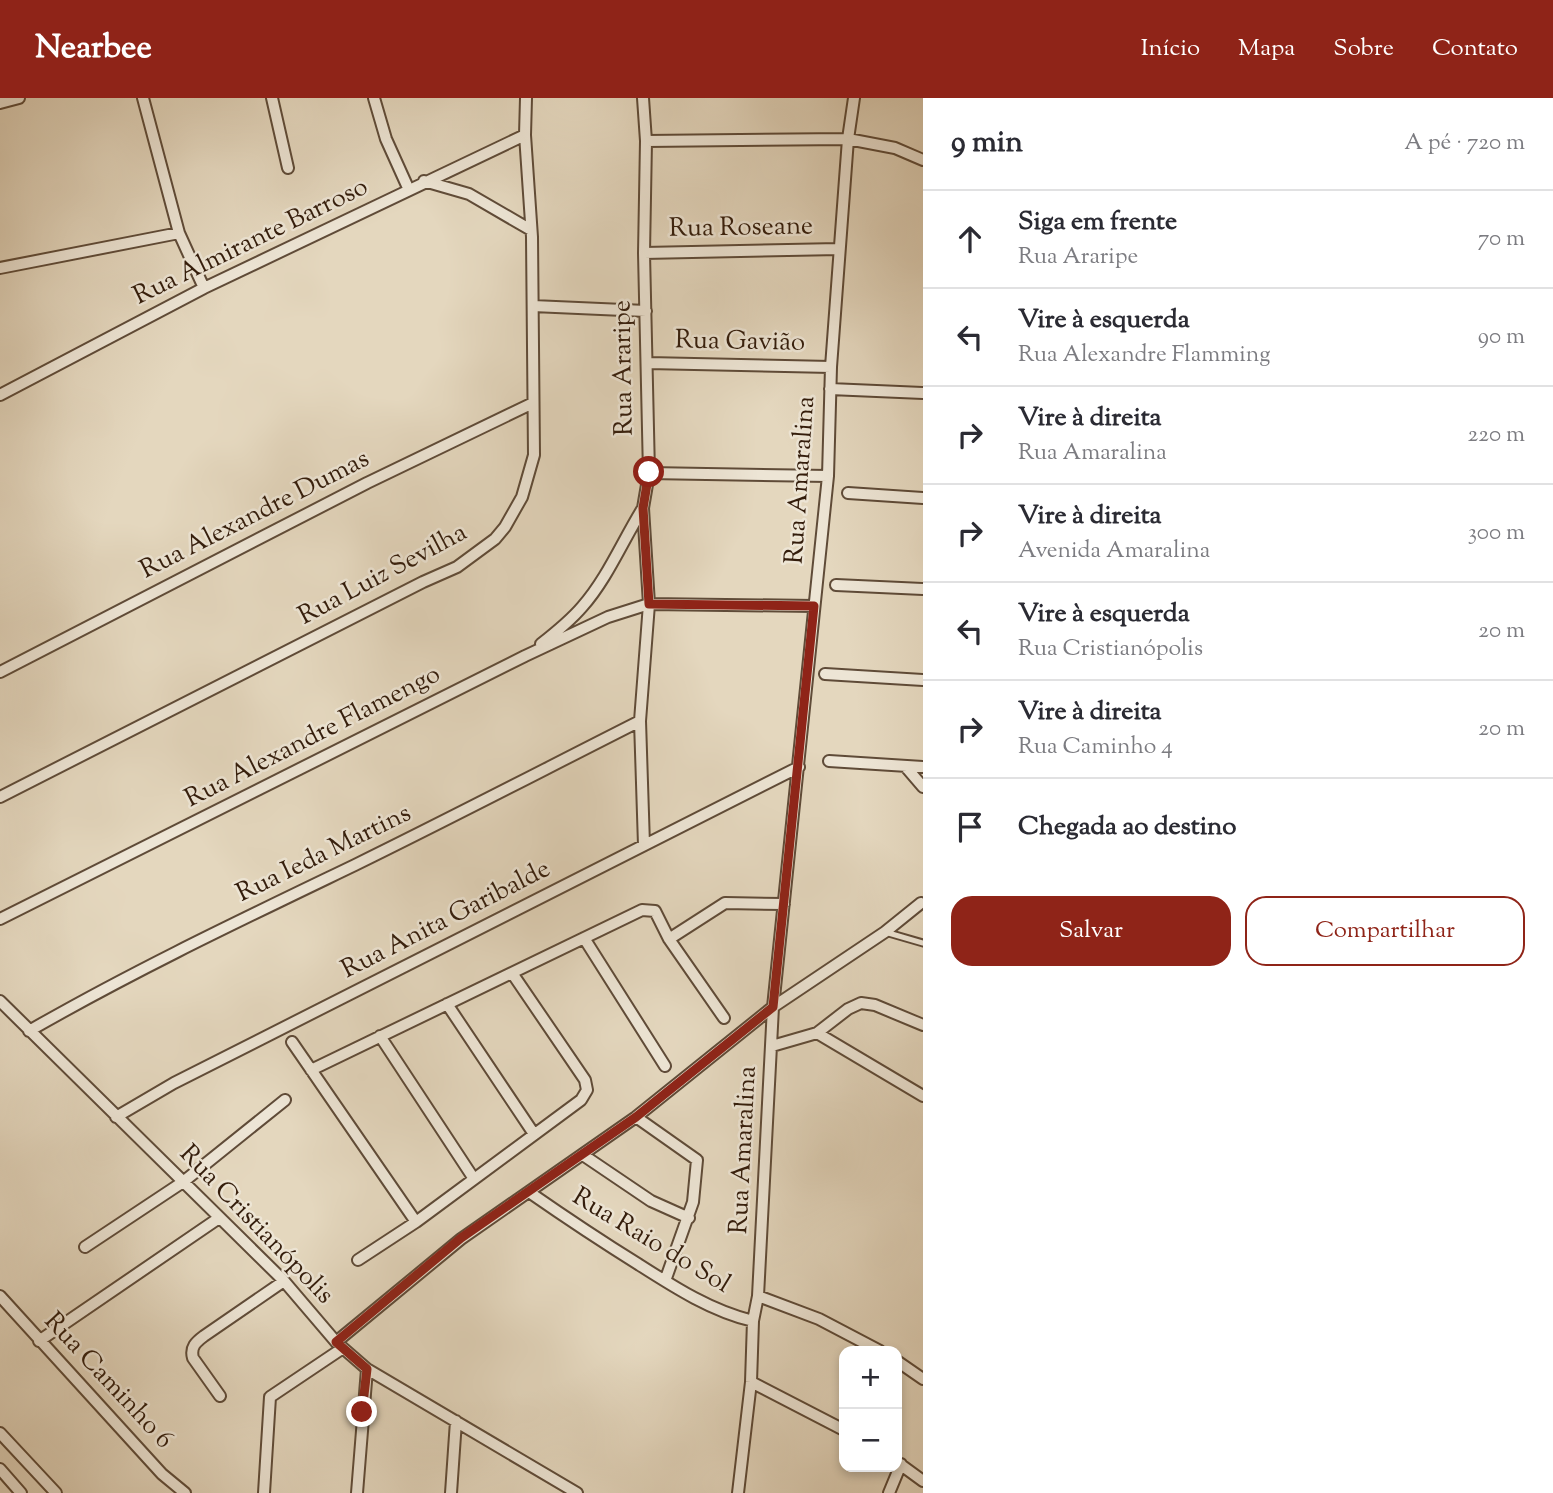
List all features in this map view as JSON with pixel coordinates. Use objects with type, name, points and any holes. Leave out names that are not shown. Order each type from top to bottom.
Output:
[{"type":"street","points":[[0,103],[19,98]]},
{"type":"street","points":[[143,98],[179,233],[204,288]]},
{"type":"street","points":[[272,98],[288,168]]},
{"type":"street","points":[[374,98],[386,139],[409,190]]},
{"type":"street","name":"Rua Luiz Sevilha","points":[[0,797],[457,567],[486,548],[505,527],[522,497],[534,455],[533,306],[525,135],[526,98]]},
{"type":"street","name":"Rua Araripe","points":[[643,98],[646,141],[644,253],[649,472],[643,508],[649,604],[640,721],[644,845]]},
{"type":"street","name":"Rua Amaralina","points":[[738,1493],[751,1382],[753,1321],[758,1296],[773,1007],[828,476],[831,367],[839,248],[854,98]]},
{"type":"street","name":"Rua Almirante Barroso","points":[[0,396],[204,288],[525,135]]},
{"type":"street","points":[[646,141],[848,139],[895,148],[923,160]]},
{"type":"street","points":[[424,181],[469,194],[531,230]]},
{"type":"street","points":[[0,268],[179,233]]},
{"type":"street","name":"Rua Roseane","points":[[644,253],[839,248]]},
{"type":"street","points":[[533,306],[646,311]]},
{"type":"street","name":"Rua Gavião","points":[[648,363],[831,367]]},
{"type":"street","points":[[830,389],[923,393]]},
{"type":"street","name":"Rua Alexandre Dumas","points":[[0,671],[367,483],[533,403]]},
{"type":"street","points":[[649,472],[828,476]]},
{"type":"street","points":[[848,492],[923,498]]},
{"type":"street","points":[[525,656],[565,625],[583,607],[643,508]]},
{"type":"street","points":[[836,585],[923,589]]},
{"type":"street","name":"Rua Alexandre Flamengo","points":[[0,919],[525,656],[617,613],[649,604],[814,606]]},
{"type":"street","points":[[825,674],[923,680]]},
{"type":"street","name":"Rua Ieda Martins","points":[[29,1031],[96,992],[412,837],[640,721]]},
{"type":"street","points":[[829,761],[923,767]]},
{"type":"street","points":[[905,766],[923,787]]},
{"type":"street","name":"Rua Anita Garibalde","points":[[116,1116],[174,1083],[799,767]]},
{"type":"street","points":[[669,939],[725,903],[784,904]]},
{"type":"street","points":[[264,1493],[270,1397],[340,1345],[461,1238],[636,1117],[773,1007],[885,932],[921,903]]},
{"type":"street","points":[[311,1070],[642,910],[655,911],[669,939],[724,1018]]},
{"type":"street","points":[[584,937],[665,1066]]},
{"type":"street","points":[[358,1260],[416,1222],[581,1100],[587,1090],[585,1080],[512,973]]},
{"type":"street","name":"Rua Cristianópolis","points":[[0,1001],[284,1281],[340,1345],[367,1369],[577,1493]]},
{"type":"street","points":[[772,1046],[817,1033],[848,1009],[861,1003],[874,1004],[923,1026]]},
{"type":"street","points":[[447,1004],[534,1134]]},
{"type":"street","points":[[817,1033],[923,1096]]},
{"type":"street","points":[[380,1036],[474,1179]]},
{"type":"street","points":[[292,1042],[416,1222]]},
{"type":"street","points":[[85,1247],[183,1182],[285,1100]]},
{"type":"street","points":[[636,1117],[697,1160],[694,1202],[665,1281]]},
{"type":"street","points":[[583,1155],[651,1201],[689,1218]]},
{"type":"street","name":"Rua Raio do Sol","points":[[529,1192],[574,1224],[665,1281],[721,1311],[753,1321]]},
{"type":"street","points":[[39,1341],[219,1218]]},
{"type":"street","points":[[220,1396],[193,1358],[191,1352],[194,1345],[284,1281]]},
{"type":"street","name":"Rua Caminho 6","points":[[0,1296],[162,1474],[185,1493]]},
{"type":"street","points":[[758,1296],[819,1319],[870,1346]]},
{"type":"street","points":[[902,1364],[923,1379]]},
{"type":"street","points":[[357,1493],[367,1369]]},
{"type":"street","points":[[751,1382],[839,1427]]},
{"type":"street","points":[[451,1493],[456,1421]]},
{"type":"street","points":[[0,1433],[56,1493]]},
{"type":"street","points":[[902,1465],[923,1481]]},
{"type":"street","points":[[0,1469],[21,1493]]},
{"type":"street","points":[[889,1493],[896,1472]]},
{"type":"street","points":[[554,1493],[555,1480]]},
{"type":"lane","points":[[885,932],[923,943]]},
{"type":"route","points":[[362,1412],[367,1369],[336,1342],[461,1238],[636,1117],[773,1007],[814,606],[649,604],[643,508],[649,472]]}]
